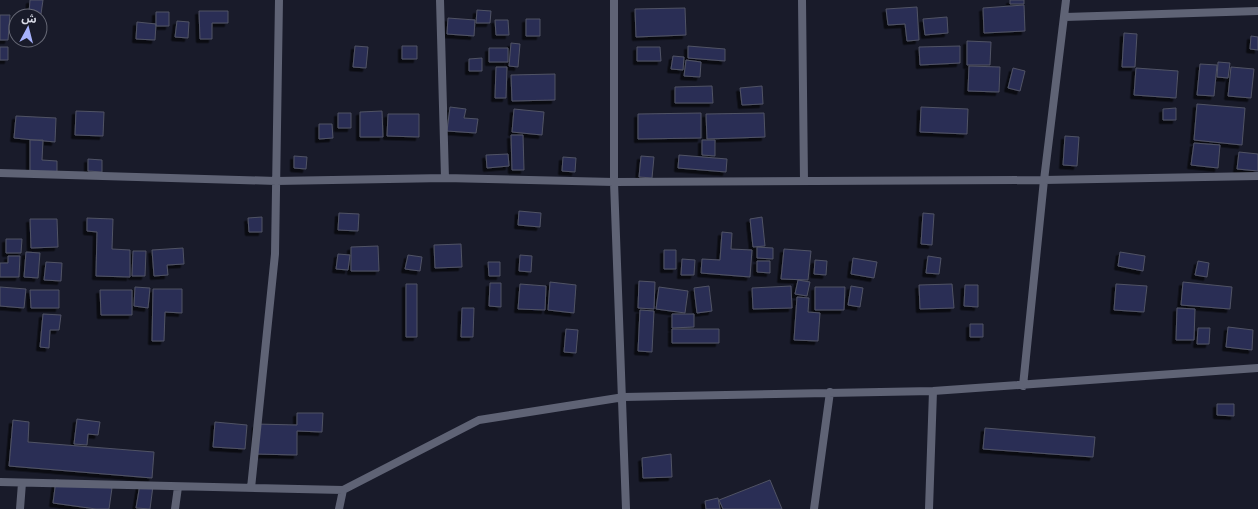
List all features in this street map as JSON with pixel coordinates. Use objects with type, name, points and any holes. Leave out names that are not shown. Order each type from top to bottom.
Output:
[{"type":"street","points":[[251,488],[275,254],[279,0]]},
{"type":"street","points":[[440,0],[445,178]]},
{"type":"street","points":[[614,0],[614,182],[624,397],[626,509]]},
{"type":"street","points":[[802,0],[804,181]]},
{"type":"street","points":[[1023,386],[1044,180],[1066,0]]},
{"type":"street","points":[[1064,17],[1258,11]]},
{"type":"street","points":[[0,173],[276,181],[445,178],[614,182],[1044,180],[1258,176]]},
{"type":"street","points":[[0,482],[343,490],[479,420],[624,397],[933,391],[1023,386],[1258,368]]},
{"type":"street","points":[[929,509],[933,391]]},
{"type":"street","points":[[814,509],[830,392]]},
{"type":"street","points":[[20,509],[22,483]]},
{"type":"street","points":[[175,509],[178,486]]},
{"type":"street","points":[[339,509],[343,490]]},
{"type":"building","points":[[30,0],[43,0],[42,8],[29,8]]},
{"type":"building","points":[[1010,0],[1024,0],[1024,4],[1010,4]]},
{"type":"building","points":[[1024,5],[1025,31],[984,33],[983,8]]},
{"type":"building","points":[[917,7],[919,40],[907,41],[905,24],[888,25],[886,9]]},
{"type":"building","points":[[685,8],[686,35],[636,37],[635,9]]},
{"type":"building","points":[[477,10],[491,11],[490,23],[476,23]]},
{"type":"building","points":[[199,11],[228,11],[228,23],[212,23],[212,39],[200,39]]},
{"type":"building","points":[[156,12],[169,12],[169,26],[156,26]]},
{"type":"building","points":[[0,15],[8,15],[8,40],[0,40]]},
{"type":"building","points":[[947,17],[948,33],[925,35],[923,19]]},
{"type":"building","points":[[448,18],[475,20],[474,36],[447,34]]},
{"type":"building","points":[[526,19],[540,19],[540,36],[526,36]]},
{"type":"building","points":[[495,20],[508,20],[509,35],[496,35]]},
{"type":"building","points":[[177,21],[189,22],[188,38],[175,37]]},
{"type":"building","points":[[137,22],[156,24],[155,40],[136,39]]},
{"type":"building","points":[[1124,33],[1137,34],[1135,67],[1122,67]]},
{"type":"building","points":[[1251,36],[1258,37],[1258,50],[1250,49]]},
{"type":"building","points":[[967,41],[991,42],[990,65],[967,65]]},
{"type":"building","points":[[511,43],[520,44],[518,67],[509,66]]},
{"type":"building","points":[[355,46],[368,47],[366,68],[353,67]]},
{"type":"building","points":[[402,46],[417,46],[417,59],[402,59]]},
{"type":"building","points":[[688,46],[725,49],[725,61],[688,58]]},
{"type":"building","points":[[960,46],[960,63],[920,65],[919,47]]},
{"type":"building","points":[[0,47],[8,47],[8,60],[0,60]]},
{"type":"building","points":[[637,47],[660,47],[661,61],[637,61]]},
{"type":"building","points":[[489,48],[508,48],[508,62],[489,62]]},
{"type":"building","points":[[673,56],[684,57],[683,70],[671,69]]},
{"type":"building","points":[[482,58],[482,71],[469,71],[469,59]]},
{"type":"building","points":[[686,60],[701,62],[700,77],[684,76]]},
{"type":"building","points":[[1218,62],[1230,63],[1228,78],[1217,77]]},
{"type":"building","points":[[1200,64],[1217,65],[1214,96],[1197,95]]},
{"type":"building","points":[[969,66],[1000,67],[999,92],[968,91]]},
{"type":"building","points":[[496,67],[507,67],[506,98],[495,98]]},
{"type":"building","points":[[1231,67],[1254,69],[1251,98],[1228,96]]},
{"type":"building","points":[[1013,68],[1025,71],[1020,91],[1008,88]]},
{"type":"building","points":[[1136,68],[1178,71],[1176,98],[1134,95]]},
{"type":"building","points":[[555,74],[555,100],[512,101],[511,75]]},
{"type":"building","points":[[712,86],[713,103],[675,103],[675,87]]},
{"type":"building","points":[[762,86],[763,104],[742,105],[740,88]]},
{"type":"building","points":[[1197,104],[1245,108],[1242,145],[1194,140]]},
{"type":"building","points":[[450,107],[466,109],[464,118],[478,119],[476,133],[447,131]]},
{"type":"building","points":[[921,107],[968,109],[967,134],[920,132]]},
{"type":"building","points":[[1176,108],[1176,120],[1163,120],[1163,109]]},
{"type":"building","points":[[514,109],[544,112],[542,135],[512,132]]},
{"type":"building","points":[[76,111],[104,112],[103,136],[75,135]]},
{"type":"building","points":[[382,111],[383,137],[360,137],[360,112]]},
{"type":"building","points":[[338,113],[351,113],[351,128],[338,128]]},
{"type":"building","points":[[701,113],[701,138],[638,139],[638,114]]},
{"type":"building","points":[[764,113],[765,137],[707,139],[706,114]]},
{"type":"building","points":[[388,114],[419,114],[419,137],[387,136]]},
{"type":"building","points":[[16,116],[56,118],[55,142],[14,138]]},
{"type":"building","points":[[319,124],[332,124],[333,138],[319,139]]},
{"type":"building","points":[[511,135],[523,135],[524,170],[512,170]]},
{"type":"building","points":[[1065,136],[1079,137],[1077,166],[1063,165]]},
{"type":"building","points":[[30,140],[43,140],[42,160],[57,161],[57,172],[30,172]]},
{"type":"building","points":[[702,140],[715,140],[715,156],[702,155]]},
{"type":"building","points":[[1194,143],[1220,145],[1218,168],[1191,165]]},
{"type":"building","points":[[1239,152],[1258,154],[1258,171],[1237,169]]},
{"type":"building","points":[[508,154],[509,166],[487,168],[486,155]]},
{"type":"building","points":[[679,155],[727,159],[726,172],[678,168]]},
{"type":"building","points":[[294,156],[307,157],[306,169],[294,168]]},
{"type":"building","points":[[641,156],[654,157],[652,178],[639,177]]},
{"type":"building","points":[[563,157],[576,158],[575,172],[562,171]]},
{"type":"building","points":[[88,159],[102,160],[102,172],[88,171]]},
{"type":"building","points":[[519,211],[541,213],[540,227],[518,225]]},
{"type":"building","points":[[339,213],[359,214],[358,231],[338,230]]},
{"type":"building","points":[[923,213],[934,214],[932,245],[921,244]]},
{"type":"building","points":[[262,217],[262,232],[249,232],[248,218]]},
{"type":"building","points":[[762,217],[765,246],[753,247],[750,219]]},
{"type":"building","points":[[87,218],[113,219],[112,249],[130,250],[130,277],[96,276],[97,232],[87,231]]},
{"type":"building","points":[[30,219],[57,219],[58,247],[31,248]]},
{"type":"building","points":[[722,232],[732,233],[731,249],[752,250],[750,277],[701,273],[702,259],[720,260]]},
{"type":"building","points":[[6,239],[22,239],[21,253],[6,253]]},
{"type":"building","points":[[461,244],[462,267],[435,268],[434,245]]},
{"type":"building","points":[[378,246],[379,271],[351,271],[351,247]]},
{"type":"building","points":[[757,247],[773,248],[773,259],[757,258]]},
{"type":"building","points":[[183,248],[184,264],[167,265],[168,275],[154,276],[152,250]]},
{"type":"building","points":[[784,249],[811,251],[808,280],[781,279]]},
{"type":"building","points":[[664,250],[676,250],[676,269],[664,269]]},
{"type":"building","points":[[133,251],[146,251],[145,276],[132,276]]},
{"type":"building","points":[[26,252],[40,253],[38,278],[24,277]]},
{"type":"building","points":[[1120,252],[1145,256],[1143,271],[1118,266]]},
{"type":"building","points":[[338,254],[350,255],[348,270],[336,269]]},
{"type":"building","points":[[408,255],[422,257],[420,271],[405,269]]},
{"type":"building","points":[[520,255],[532,256],[531,272],[519,271]]},
{"type":"building","points":[[8,256],[20,256],[19,277],[0,277],[0,263],[8,263]]},
{"type":"building","points":[[928,256],[941,258],[939,274],[926,273]]},
{"type":"building","points":[[853,258],[877,262],[874,278],[851,274]]},
{"type":"building","points":[[682,259],[695,260],[694,275],[681,275]]},
{"type":"building","points":[[815,260],[827,261],[826,275],[814,274]]},
{"type":"building","points":[[757,261],[770,261],[770,273],[757,272]]},
{"type":"building","points":[[1198,261],[1209,263],[1207,277],[1195,275]]},
{"type":"building","points":[[46,262],[62,263],[61,281],[44,280]]},
{"type":"building","points":[[488,262],[500,262],[500,276],[489,276]]},
{"type":"building","points":[[798,280],[810,282],[807,296],[795,294]]},
{"type":"building","points":[[639,281],[655,282],[654,309],[638,308]]},
{"type":"building","points":[[550,282],[576,285],[574,313],[548,310]]},
{"type":"building","points":[[1183,282],[1232,287],[1230,309],[1181,305]]},
{"type":"building","points":[[490,283],[501,283],[501,307],[489,306]]},
{"type":"building","points":[[406,284],[417,284],[417,337],[406,337]]},
{"type":"building","points":[[520,284],[546,286],[545,310],[518,309]]},
{"type":"building","points":[[952,284],[954,308],[920,309],[919,285]]},
{"type":"building","points":[[1116,284],[1147,286],[1144,312],[1114,310]]},
{"type":"building","points":[[965,285],[978,285],[978,307],[964,306]]},
{"type":"building","points":[[709,286],[712,311],[697,313],[694,288]]},
{"type":"building","points":[[791,286],[792,308],[753,309],[752,288]]},
{"type":"building","points":[[851,286],[863,288],[860,307],[848,305]]},
{"type":"building","points":[[0,287],[26,289],[24,308],[0,306]]},
{"type":"building","points":[[135,287],[150,288],[148,308],[134,306]]},
{"type":"building","points":[[659,287],[688,291],[685,313],[656,309]]},
{"type":"building","points":[[815,287],[845,287],[844,310],[815,310]]},
{"type":"building","points":[[153,289],[182,289],[182,313],[165,312],[164,341],[152,341]]},
{"type":"building","points":[[30,290],[59,290],[59,308],[31,308]]},
{"type":"building","points":[[100,290],[132,290],[132,315],[101,315]]},
{"type":"building","points":[[797,297],[809,298],[808,312],[820,313],[818,341],[794,340]]},
{"type":"building","points":[[462,308],[474,308],[473,337],[461,337]]},
{"type":"building","points":[[1177,308],[1195,309],[1194,340],[1176,340]]},
{"type":"building","points":[[640,310],[654,311],[652,352],[638,351]]},
{"type":"building","points":[[43,314],[61,315],[59,330],[50,330],[49,348],[40,347]]},
{"type":"building","points":[[672,314],[694,314],[694,327],[672,328]]},
{"type":"building","points":[[970,324],[983,324],[983,337],[970,337]]},
{"type":"building","points":[[1228,327],[1253,330],[1252,350],[1226,347]]},
{"type":"building","points":[[1198,328],[1210,328],[1209,344],[1197,344]]},
{"type":"building","points":[[566,329],[578,330],[576,353],[564,352]]},
{"type":"building","points":[[672,329],[719,329],[719,343],[672,343]]},
{"type":"building","points":[[1217,404],[1234,404],[1234,416],[1217,415]]},
{"type":"building","points":[[297,413],[323,413],[322,432],[297,431],[297,455],[255,454],[256,424],[297,425]]},
{"type":"building","points":[[77,419],[100,422],[98,435],[88,434],[87,445],[74,444]]},
{"type":"building","points":[[13,420],[29,422],[28,442],[154,452],[152,478],[9,466]]},
{"type":"building","points":[[215,422],[247,425],[245,449],[213,447]]},
{"type":"building","points":[[985,428],[1095,437],[1093,457],[983,449]]},
{"type":"building","points":[[671,454],[672,477],[643,478],[642,458]]},
{"type":"building","points":[[56,480],[112,488],[109,509],[96,509],[53,503]]},
{"type":"building","points":[[770,480],[782,509],[723,509],[719,500]]},
{"type":"building","points":[[140,484],[153,486],[150,509],[136,508]]},
{"type":"building","points":[[718,498],[720,509],[706,509],[705,501]]}]
